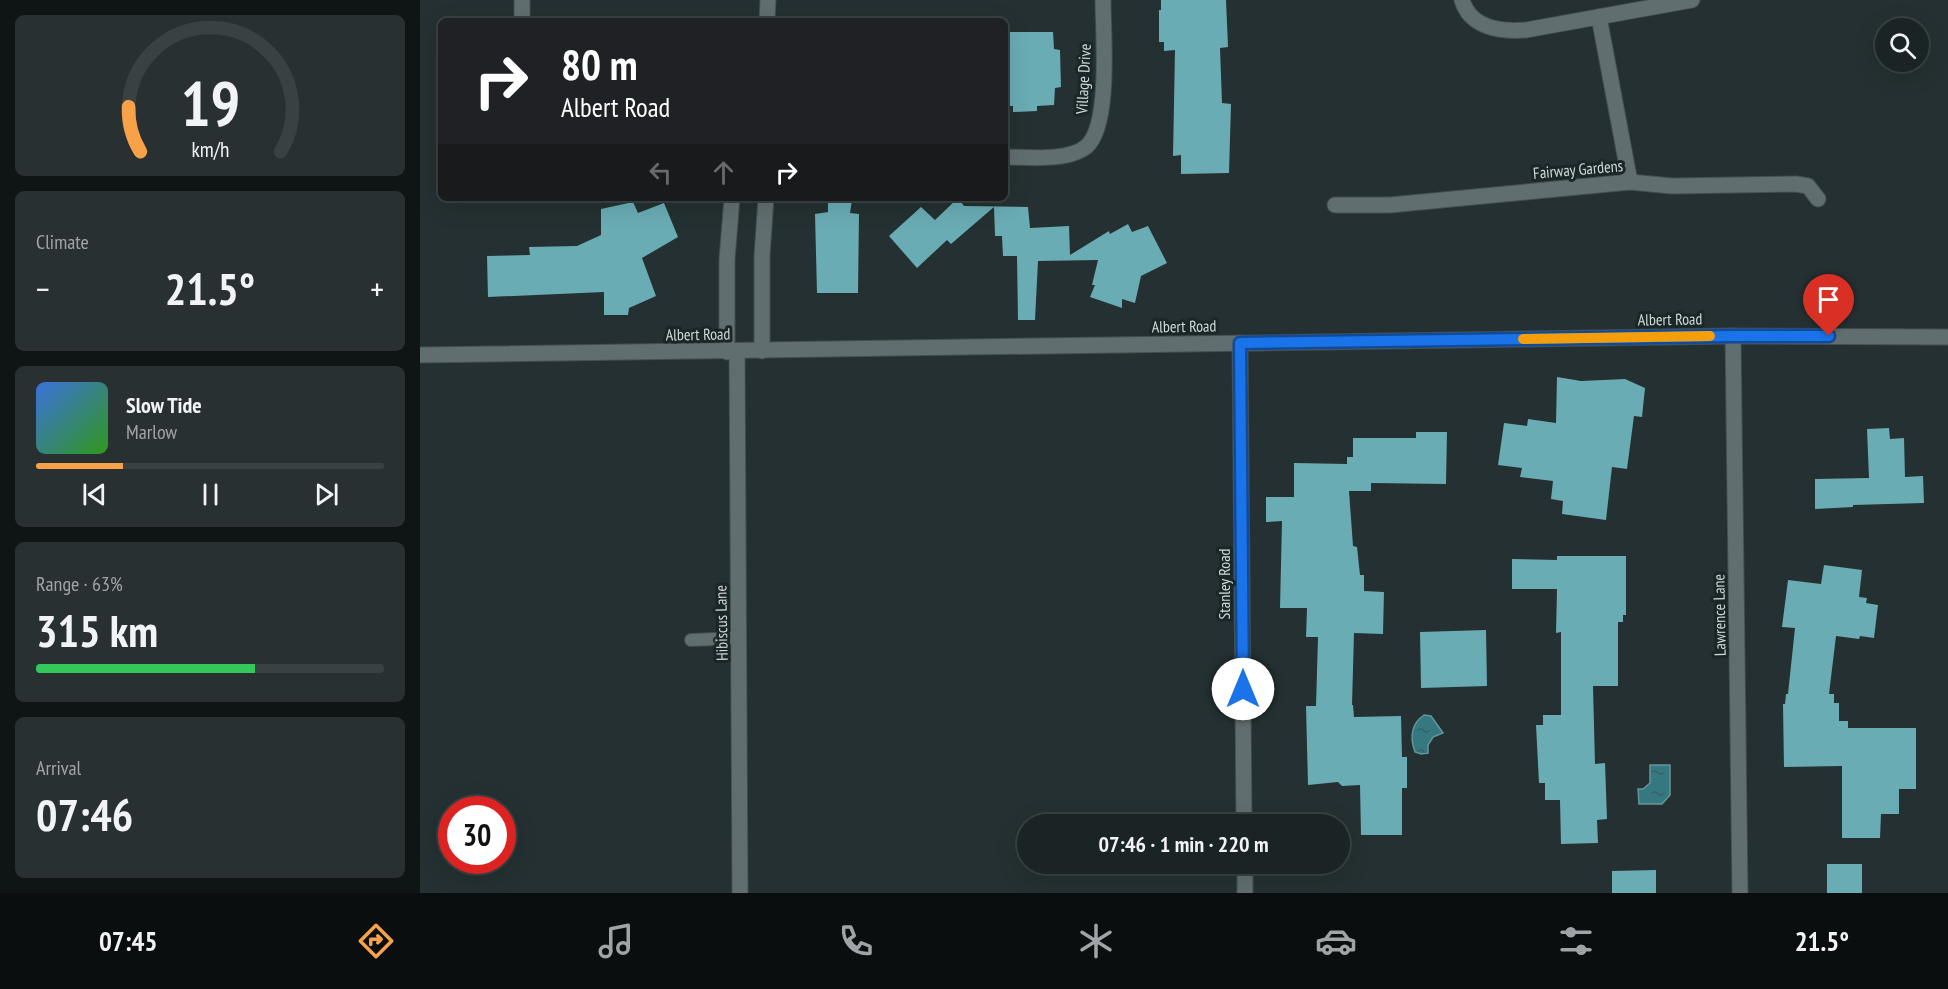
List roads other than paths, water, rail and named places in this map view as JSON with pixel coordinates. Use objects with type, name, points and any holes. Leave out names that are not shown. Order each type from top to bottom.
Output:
[{"type":"street","points":[[522,0],[522,18]]},
{"type":"street","points":[[767,18],[768,0]]},
{"type":"street","name":"Village Drive","points":[[1008,157],[1047,158],[1066,155],[1087,146],[1095,134],[1102,100],[1103,0]]},
{"type":"street","points":[[1462,0],[1481,25],[1510,32],[1692,0]]},
{"type":"street","points":[[1599,17],[1630,182]]},
{"type":"street","name":"Fairway Gardens","points":[[1335,206],[1390,205],[1630,182],[1672,186],[1796,184],[1808,186],[1818,199]]},
{"type":"street","name":"Hibiscus Lane","points":[[732,201],[727,259],[732,352],[740,638],[740,893]]},
{"type":"street","points":[[762,351],[762,256],[766,201]]},
{"type":"street","name":"Albert Road","points":[[420,355],[1733,336],[1948,337]]},
{"type":"street","name":"Lawrence Lane","points":[[1733,336],[1740,893]]},
{"type":"street","name":"Stanley Road","points":[[1240,343],[1244,814]]},
{"type":"street","points":[[1245,874],[1245,893]]},
{"type":"lane","points":[[691,640],[740,638]]},
{"type":"water","points":[[1424,715],[1431,716],[1443,733],[1433,737],[1428,745],[1428,753],[1421,754],[1415,752],[1412,737],[1416,723]]},
{"type":"water","points":[[1650,765],[1670,765],[1670,795],[1662,804],[1639,804],[1638,789],[1643,789],[1650,783]]}]
